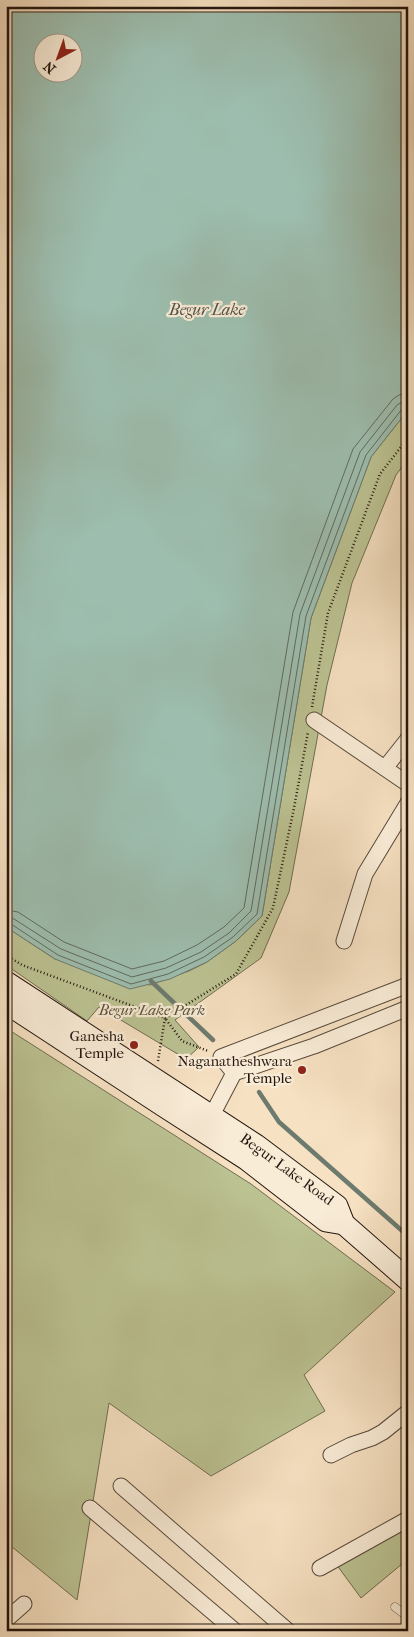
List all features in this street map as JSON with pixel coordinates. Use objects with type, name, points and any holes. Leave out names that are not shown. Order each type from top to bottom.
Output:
[{"type":"main road","name":"Begur Lake Road","points":[[6,982],[155,1080],[170,1100],[211,1116],[256,1145],[337,1206],[344,1224]]},
{"type":"main road","name":"Begur Lake Road","points":[[6,1003],[170,1100],[326,1221],[344,1224]]},
{"type":"main road","points":[[344,1224],[408,1280]]},
{"type":"street","points":[[311,720],[408,784]]},
{"type":"street","points":[[385,768],[408,739]]},
{"type":"street","points":[[344,941],[365,874],[408,803]]},
{"type":"street","points":[[234,1073],[221,1056],[408,985]]},
{"type":"street","points":[[211,1116],[234,1073],[314,1046],[408,1008]]},
{"type":"street","points":[[331,1455],[383,1432],[408,1412]]},
{"type":"street","points":[[121,1486],[288,1631]]},
{"type":"street","points":[[90,1508],[234,1631]]},
{"type":"street","points":[[320,1568],[408,1519]]},
{"type":"street","points":[[6,1620],[24,1604]]},
{"type":"lane","points":[[396,1606],[408,1617]]},
{"type":"path","points":[[164,1018],[236,974],[273,908],[311,720],[328,613],[380,474],[408,438]]},
{"type":"path","points":[[6,955],[22,965],[164,1018],[182,1041],[221,1056]]},
{"type":"path","points":[[155,1080],[164,1018]]},
{"type":"green space","name":"Begur Lake Park","points":[[408,410],[408,459],[396,475],[352,583],[327,685],[289,892],[261,958],[175,1020],[199,1047],[186,1059],[99,1007],[87,1021],[6,965],[6,927],[55,959],[150,985],[189,971],[207,962],[236,941],[262,916],[311,618],[371,457]]},
{"type":"green space","points":[[6,1028],[251,1184],[395,1292],[304,1375],[325,1411],[211,1476],[109,1403],[77,1600],[6,1542]]},
{"type":"green space","points":[[408,1523],[408,1559],[361,1598],[336,1564]]},
{"type":"water","name":"Begur Lake","points":[[6,6],[408,6],[408,410],[371,457],[311,618],[262,916],[236,941],[207,962],[170,979],[130,989],[55,959],[6,927]]},
{"type":"waterway","points":[[151,981],[213,1040]]},
{"type":"waterway","points":[[259,1092],[279,1122],[408,1236]]},
{"type":"place","name":"Ganesha Temple","points":[[134,1045]]},
{"type":"place","name":"Naganatheshwara Temple","points":[[302,1070]]}]
